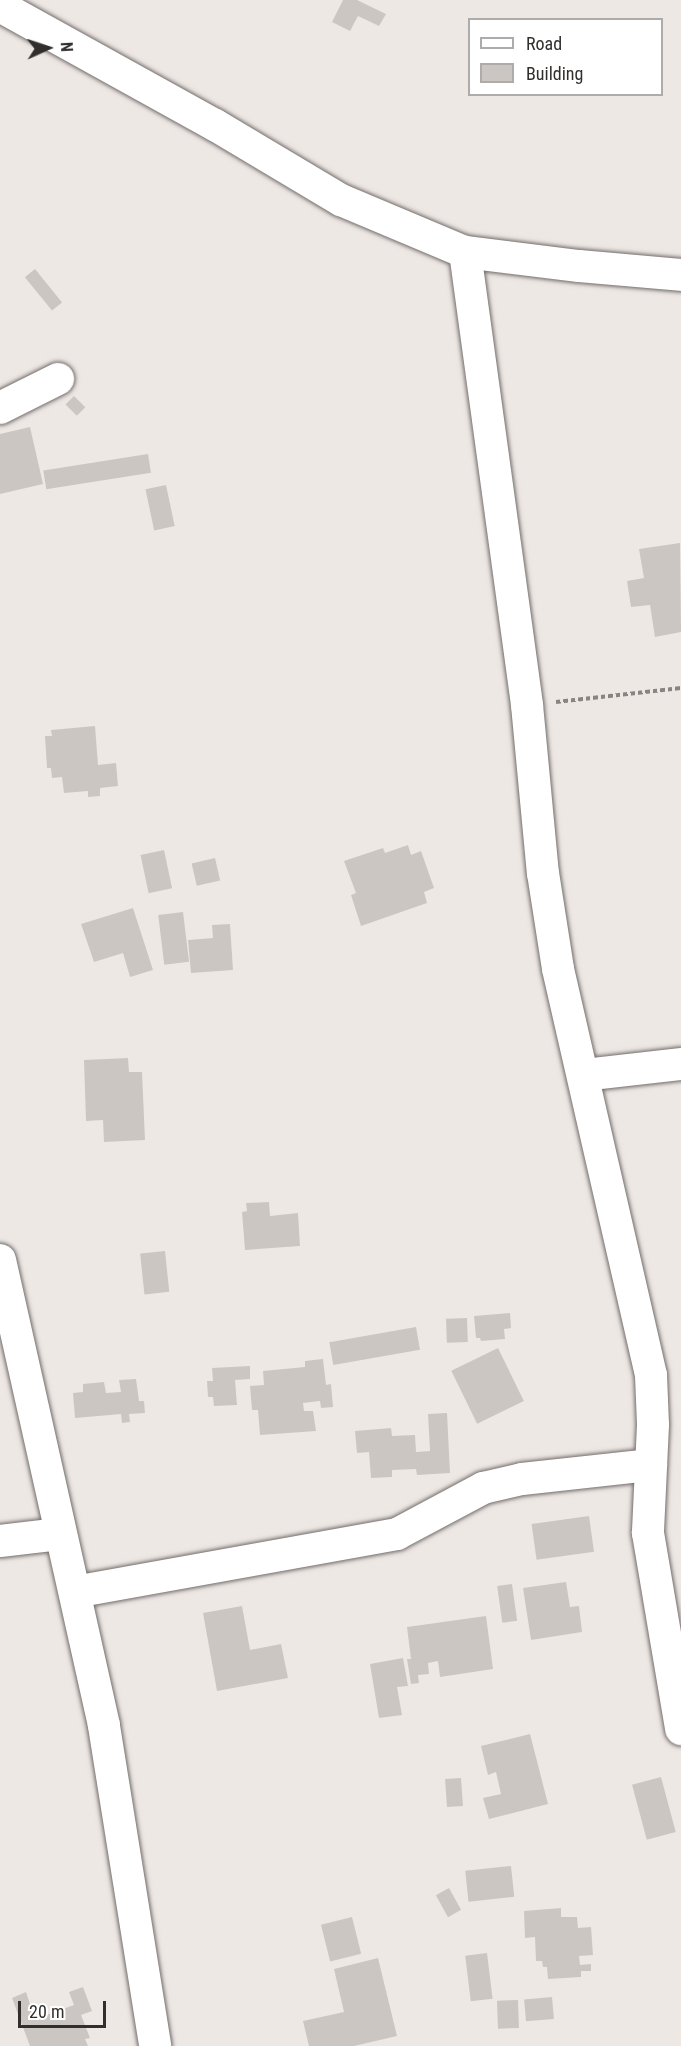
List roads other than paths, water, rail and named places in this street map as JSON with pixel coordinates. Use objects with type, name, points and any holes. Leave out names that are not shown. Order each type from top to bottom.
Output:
[{"type":"street","points":[[0,6],[215,125],[341,200],[465,252],[579,266],[681,275]]},
{"type":"street","points":[[465,252],[527,705],[543,873],[558,969],[651,1375],[653,1425],[648,1533],[681,1729]]},
{"type":"street","points":[[0,408],[58,379]]},
{"type":"street","points":[[583,1076],[681,1065]]},
{"type":"street","points":[[0,1260],[104,1726],[155,2046]]},
{"type":"street","points":[[75,1592],[397,1533],[483,1488],[522,1479],[651,1465]]},
{"type":"street","points":[[0,1541],[60,1534]]}]
